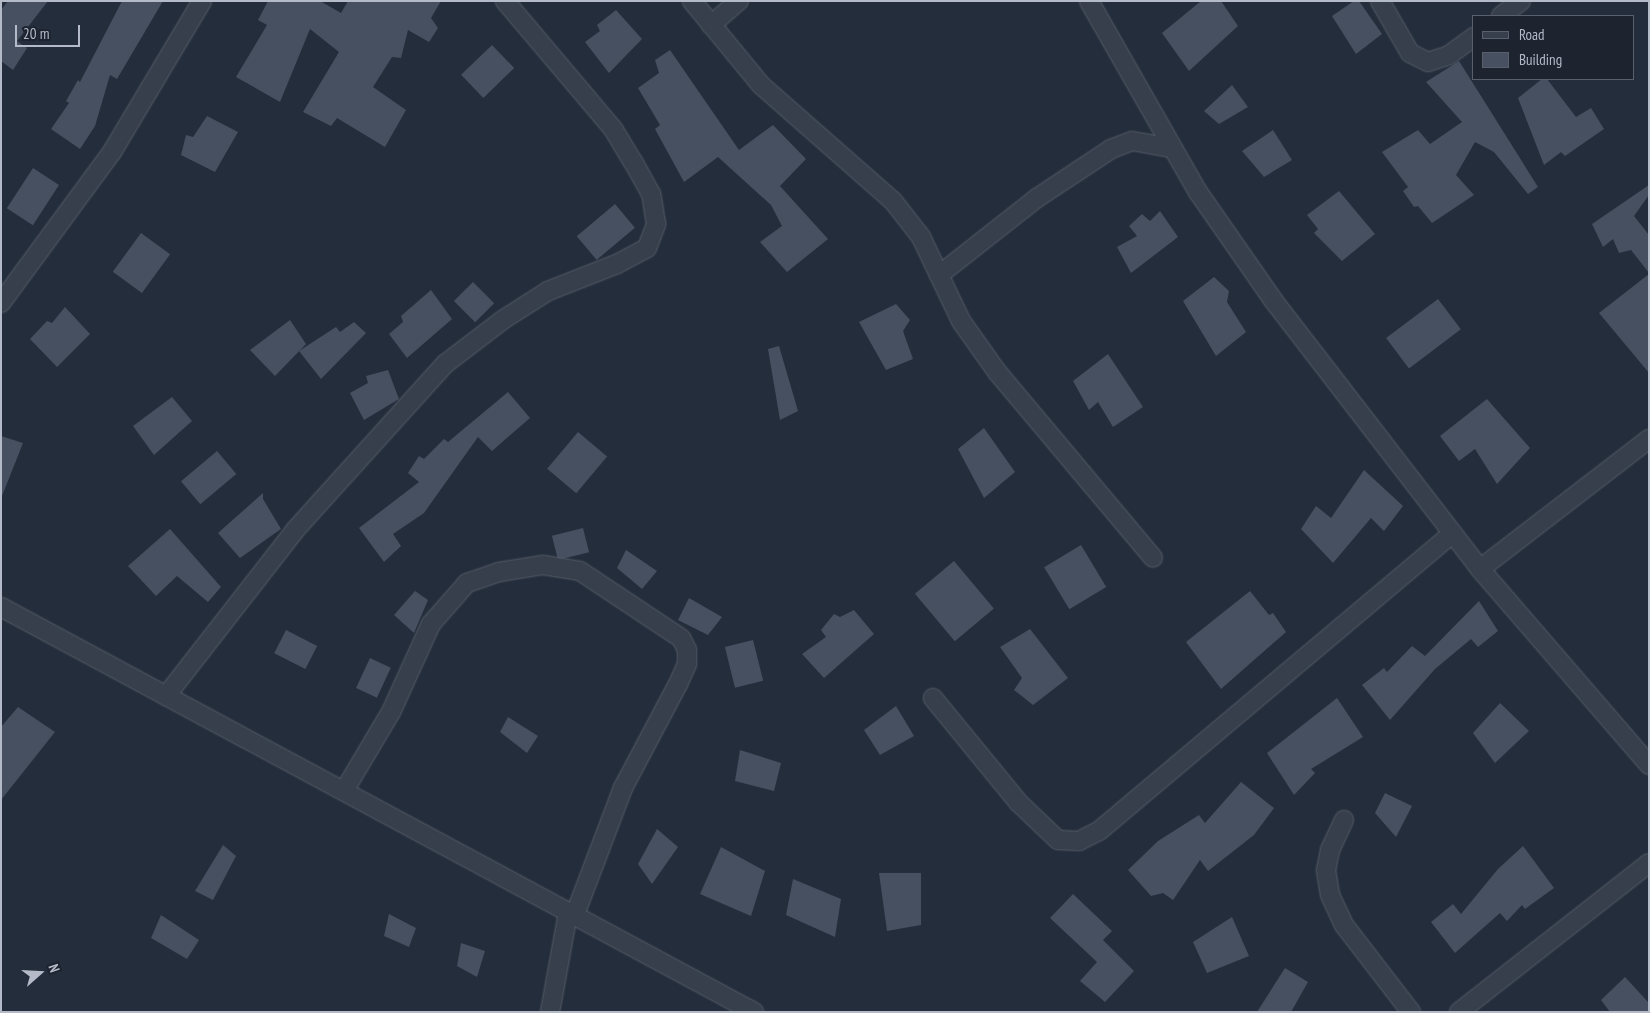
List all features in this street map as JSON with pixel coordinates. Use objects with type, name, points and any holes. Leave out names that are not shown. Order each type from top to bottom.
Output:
[{"type":"street","points":[[1,303],[112,152],[202,1]]},
{"type":"street","points":[[166,696],[295,530],[445,364],[504,319],[548,292],[617,264],[647,248],[656,224],[650,194],[633,162],[614,130],[505,1]]},
{"type":"street","points":[[692,1],[762,85],[893,202],[921,237],[961,321],[998,372],[1153,558]]},
{"type":"street","points":[[711,25],[739,1]]},
{"type":"street","points":[[1089,1],[1172,148],[1228,238],[1452,534],[1649,765]]},
{"type":"street","points":[[1380,1],[1410,53],[1428,62],[1449,55],[1472,38]]},
{"type":"street","points":[[1502,15],[1521,1]]},
{"type":"street","points":[[939,275],[1037,198],[1111,149],[1132,141],[1172,148]]},
{"type":"street","points":[[1480,569],[1649,439]]},
{"type":"street","points":[[933,698],[1019,802],[1051,834],[1058,840],[1079,841],[1099,831],[1452,534]]},
{"type":"street","points":[[344,791],[391,712],[431,624],[466,584],[499,572],[543,565],[580,571],[681,638],[688,650],[687,664],[623,788],[571,915],[550,1012]]},
{"type":"street","points":[[1,607],[344,791],[745,1010]]},
{"type":"street","points":[[1344,820],[1330,850],[1326,870],[1330,895],[1344,925],[1411,1012]]},
{"type":"street","points":[[1459,1012],[1649,863]]},
{"type":"building","points":[[8,1],[48,1],[17,41],[27,48],[13,70],[1,61],[1,10]]},
{"type":"building","points":[[122,1],[163,1],[117,79],[110,75],[95,126],[80,149],[51,129],[69,103],[66,101],[78,80],[80,82]]},
{"type":"building","points":[[268,1],[320,1],[341,13],[348,1],[441,1],[431,18],[438,28],[429,42],[408,30],[401,58],[392,57],[373,87],[406,110],[385,147],[337,118],[331,126],[303,112],[339,52],[310,29],[280,102],[236,77],[267,25],[258,20]]},
{"type":"building","points":[[1201,1],[1221,1],[1238,26],[1189,71],[1162,33]]},
{"type":"building","points":[[1354,1],[1359,1],[1382,34],[1356,54],[1332,16]]},
{"type":"building","points":[[616,10],[642,39],[609,73],[585,42],[600,31],[597,25]]},
{"type":"building","points":[[492,45],[514,68],[483,98],[461,75]]},
{"type":"building","points":[[670,50],[739,150],[773,125],[806,159],[780,186],[828,239],[787,272],[760,242],[782,226],[771,205],[718,157],[684,182],[655,129],[660,125],[638,88],[659,73],[655,60]]},
{"type":"building","points":[[1459,61],[1538,187],[1528,194],[1494,152],[1475,142],[1456,175],[1474,195],[1432,223],[1418,206],[1414,207],[1403,191],[1408,187],[1382,152],[1418,130],[1430,144],[1462,122],[1426,82]]},
{"type":"building","points":[[1541,80],[1548,80],[1576,117],[1591,108],[1604,129],[1565,156],[1561,152],[1544,165],[1518,98]]},
{"type":"building","points":[[1232,85],[1248,107],[1219,124],[1204,111]]},
{"type":"building","points":[[207,116],[238,132],[215,172],[181,155],[186,135],[193,137]]},
{"type":"building","points":[[1273,130],[1292,160],[1264,177],[1242,151]]},
{"type":"building","points":[[33,168],[59,185],[33,225],[7,208]]},
{"type":"building","points":[[1649,185],[1649,195],[1634,216],[1649,235],[1649,273],[1631,250],[1619,253],[1613,239],[1603,247],[1592,224]]},
{"type":"building","points":[[1339,191],[1375,234],[1342,261],[1314,233],[1318,229],[1307,215]]},
{"type":"building","points":[[615,204],[635,228],[597,260],[577,236]]},
{"type":"building","points":[[1160,211],[1178,237],[1131,273],[1117,247],[1137,236],[1129,226],[1142,214],[1150,221]]},
{"type":"building","points":[[141,233],[170,254],[142,293],[113,272]]},
{"type":"building","points":[[1649,274],[1649,373],[1599,313]]},
{"type":"building","points":[[1214,277],[1229,291],[1227,302],[1246,332],[1216,356],[1183,301]]},
{"type":"building","points":[[473,282],[494,303],[475,322],[454,301]]},
{"type":"building","points":[[431,290],[452,319],[407,358],[389,334],[403,322],[401,316]]},
{"type":"building","points":[[1438,299],[1461,329],[1409,368],[1386,338]]},
{"type":"building","points":[[896,304],[910,320],[903,331],[913,359],[886,370],[859,322]]},
{"type":"building","points":[[65,307],[90,334],[57,367],[30,339],[47,321],[52,323]]},
{"type":"building","points":[[290,320],[306,344],[275,376],[250,350]]},
{"type":"building","points":[[354,322],[366,333],[321,379],[299,351],[336,327],[340,332]]},
{"type":"building","points":[[779,346],[798,411],[780,420],[768,349]]},
{"type":"building","points":[[1108,354],[1143,407],[1113,427],[1098,402],[1089,410],[1073,381]]},
{"type":"building","points":[[388,370],[399,399],[364,420],[350,393],[368,383],[366,376]]},
{"type":"building","points":[[508,392],[530,418],[492,451],[478,437],[424,513],[393,534],[401,546],[384,562],[359,528],[419,482],[408,473],[419,456],[424,459],[444,439],[448,442]]},
{"type":"building","points":[[172,397],[192,421],[154,455],[133,426]]},
{"type":"building","points":[[1487,399],[1530,448],[1497,484],[1475,449],[1459,461],[1440,436]]},
{"type":"building","points":[[984,428],[1015,472],[984,498],[958,449]]},
{"type":"building","points":[[578,432],[607,456],[576,493],[547,469]]},
{"type":"building","points":[[1,436],[23,443],[2,496],[1,495]]},
{"type":"building","points":[[217,451],[236,474],[200,504],[181,481]]},
{"type":"building","points":[[1364,470],[1403,506],[1384,531],[1371,518],[1333,563],[1301,529],[1316,506],[1331,518]]},
{"type":"building","points":[[263,493],[263,499],[281,529],[240,558],[218,533]]},
{"type":"building","points":[[583,528],[589,552],[558,560],[552,536]]},
{"type":"building","points":[[170,529],[221,587],[208,602],[177,576],[156,596],[128,566]]},
{"type":"building","points":[[1081,545],[1106,587],[1069,609],[1044,567]]},
{"type":"building","points":[[626,550],[657,571],[642,589],[617,568]]},
{"type":"building","points":[[954,561],[994,608],[955,641],[915,594]]},
{"type":"building","points":[[415,591],[428,600],[414,633],[394,615]]},
{"type":"building","points":[[1250,591],[1269,615],[1273,613],[1286,632],[1221,689],[1186,642]]},
{"type":"building","points":[[689,598],[722,617],[708,635],[678,620]]},
{"type":"building","points":[[1479,601],[1498,631],[1478,647],[1471,639],[1435,669],[1390,720],[1362,685],[1384,668],[1387,672],[1412,646],[1425,656]]},
{"type":"building","points":[[854,610],[874,634],[824,678],[802,654],[826,637],[821,630],[834,614],[840,617]]},
{"type":"building","points":[[1030,629],[1068,678],[1033,705],[1014,690],[1022,678],[1000,647]]},
{"type":"building","points":[[286,630],[317,646],[305,669],[274,653]]},
{"type":"building","points":[[753,640],[763,681],[735,688],[725,647]]},
{"type":"building","points":[[370,658],[391,668],[377,698],[356,688]]},
{"type":"building","points":[[1337,698],[1363,737],[1311,769],[1315,773],[1294,795],[1267,753]]},
{"type":"building","points":[[1500,703],[1529,731],[1495,763],[1473,733]]},
{"type":"building","points":[[896,706],[914,736],[880,755],[864,730]]},
{"type":"building","points":[[18,707],[55,732],[1,800],[1,727]]},
{"type":"building","points":[[508,717],[538,736],[527,753],[500,732]]},
{"type":"building","points":[[740,750],[781,763],[774,791],[735,781]]},
{"type":"building","points":[[1241,782],[1274,808],[1254,835],[1208,871],[1200,860],[1173,900],[1163,893],[1151,896],[1128,870],[1158,841],[1199,815],[1205,823]]},
{"type":"building","points":[[1385,793],[1412,806],[1396,837],[1375,813]]},
{"type":"building","points":[[657,829],[678,847],[652,884],[638,864]]},
{"type":"building","points":[[223,845],[236,856],[213,900],[195,891]]},
{"type":"building","points":[[1523,846],[1554,888],[1525,909],[1522,905],[1507,921],[1500,913],[1455,953],[1431,922],[1453,904],[1461,914],[1498,869]]},
{"type":"building","points":[[721,847],[765,871],[751,916],[700,894]]},
{"type":"building","points":[[879,873],[921,873],[921,925],[887,931]]},
{"type":"building","points":[[793,879],[841,899],[835,937],[786,915]]},
{"type":"building","points":[[1073,894],[1112,931],[1103,940],[1134,971],[1105,1002],[1080,981],[1097,962],[1050,918]]},
{"type":"building","points":[[389,914],[416,928],[409,947],[384,936]]},
{"type":"building","points":[[161,915],[199,940],[187,959],[151,938]]},
{"type":"building","points":[[1232,917],[1249,956],[1207,973],[1193,942]]},
{"type":"building","points":[[461,943],[485,951],[477,977],[457,966]]},
{"type":"building","points":[[1285,968],[1308,982],[1291,1012],[1257,1012]]},
{"type":"building","points":[[1625,977],[1649,1003],[1649,1012],[1610,1012],[1601,1000]]}]
